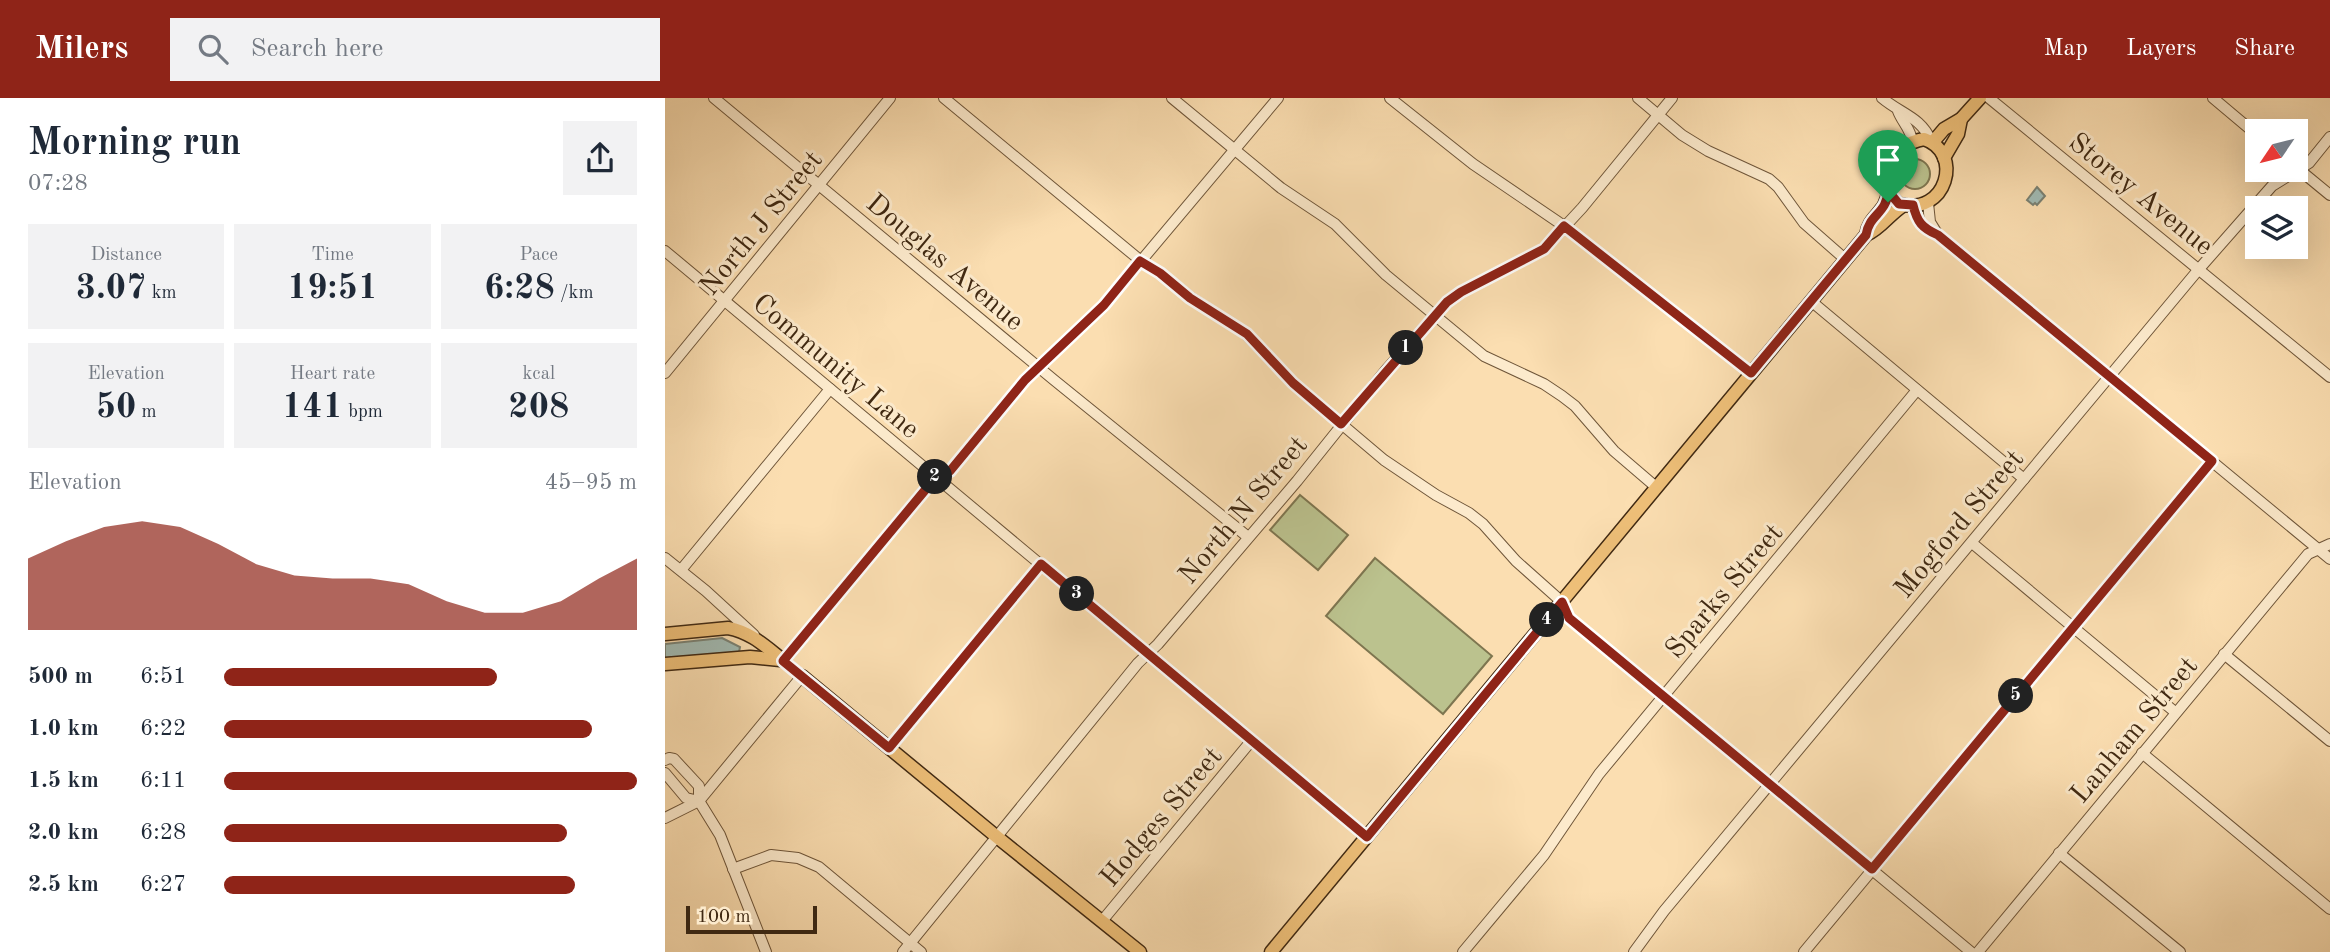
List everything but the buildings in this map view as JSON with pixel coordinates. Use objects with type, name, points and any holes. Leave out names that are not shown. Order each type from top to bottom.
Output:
[{"type":"main road","points":[[1932,141],[1944,129],[1961,119],[1980,98]]},
{"type":"main road","points":[[1944,158],[1958,134],[1961,119]]},
{"type":"main road","points":[[1271,952],[1866,235],[1880,229],[1892,214],[1909,205],[1929,203],[1941,190],[1946,173],[1944,158],[1932,141],[1912,141],[1888,160],[1884,170],[1888,202],[1867,226],[1866,235]]},
{"type":"main road","points":[[1888,191],[1893,198],[1909,205]]},
{"type":"main road","points":[[665,634],[728,628],[737,630],[753,636],[783,661]]},
{"type":"main road","points":[[665,664],[750,657],[783,661]]},
{"type":"main road","points":[[802,676],[1140,952]]},
{"type":"street","name":"Douglas Avenue","points":[[713,98],[1248,537]]},
{"type":"street","name":"North J Street","points":[[665,373],[890,98]]},
{"type":"street","points":[[944,98],[1140,261],[1160,273],[1190,298],[1247,334],[1293,383],[1384,460],[1469,513],[1492,533],[1522,568],[1562,602],[1569,618],[1971,952]]},
{"type":"street","points":[[1172,98],[1281,188],[1335,224],[1386,275],[1483,356],[1544,384],[1562,396],[1614,451],[1656,487]]},
{"type":"street","points":[[783,661],[936,477],[950,471],[1038,367],[1104,305],[1278,98]]},
{"type":"street","points":[[1390,98],[1473,164],[1564,226],[1751,373]]},
{"type":"street","points":[[1638,98],[1682,135],[1708,151],[1769,179],[1804,223],[1845,260]]},
{"type":"street","name":"North N Street","points":[[903,952],[1138,663],[1158,644],[1434,316],[1461,292],[1544,249],[1672,98]]},
{"type":"street","points":[[1882,98],[1898,111],[1911,116],[1926,129],[1932,141]]},
{"type":"street","name":"Storey Avenue","points":[[1989,98],[2330,377]]},
{"type":"street","points":[[2213,98],[2245,125]]},
{"type":"street","points":[[1898,111],[1911,132],[1912,141]]},
{"type":"street","name":"Mogford Street","points":[[2308,163],[2330,137]]},
{"type":"street","points":[[2308,176],[2330,195]]},
{"type":"street","name":"Mogford Street","points":[[1635,952],[1664,911],[2199,269],[2278,182]]},
{"type":"street","points":[[1929,203],[1930,222],[1938,235]]},
{"type":"street","points":[[1909,205],[1925,229],[1938,235],[2330,559]]},
{"type":"street","name":"Community Lane","points":[[665,251],[1367,837]]},
{"type":"street","points":[[1811,301],[2024,479]]},
{"type":"street","points":[[681,570],[830,389]]},
{"type":"street","name":"Sparks Street","points":[[1463,952],[1544,855],[1599,774],[1917,390]]},
{"type":"street","points":[[1804,952],[2212,461]]},
{"type":"street","points":[[1972,542],[2175,712]]},
{"type":"street","name":"Lanham Street","points":[[1977,952],[2308,554],[2330,544]]},
{"type":"street","points":[[665,558],[802,676],[699,801],[665,818]]},
{"type":"street","points":[[889,748],[1041,564]]},
{"type":"street","points":[[2224,654],[2330,741]]},
{"type":"street","name":"Hodges Street","points":[[1102,921],[1252,740]]},
{"type":"street","points":[[2142,753],[2330,909]]},
{"type":"street","points":[[665,760],[674,759],[699,786],[699,801],[720,835],[766,952]]},
{"type":"street","points":[[665,773],[686,798],[699,801]]},
{"type":"street","points":[[2059,853],[2180,952]]},
{"type":"street","points":[[733,869],[771,855],[798,858],[819,867],[921,952]]},
{"type":"green space","points":[[1915,159],[1925,164],[1930,174],[1925,184],[1915,189],[1905,184],[1900,174],[1905,164]]},
{"type":"green space","points":[[1300,495],[1348,535],[1318,570],[1270,530]]},
{"type":"green space","points":[[1375,558],[1492,656],[1443,714],[1326,616]]},
{"type":"water","points":[[2037,187],[2045,196],[2037,205],[2033,205],[2027,200]]},
{"type":"water","points":[[722,638],[740,647],[739,652],[665,658],[665,644]]},
{"type":"route","points":[[1888,191],[1899,204],[1913,205],[1916,219],[1925,229],[1938,235],[2212,461],[1872,869],[1569,618],[1562,602],[1367,837],[1041,564],[889,748],[783,661],[936,477],[950,471],[1025,380],[1104,305],[1140,261],[1160,273],[1190,298],[1247,334],[1293,383],[1341,424],[1447,302],[1544,249],[1564,226],[1751,373],[1866,235],[1867,226],[1888,202],[1888,191]]}]
